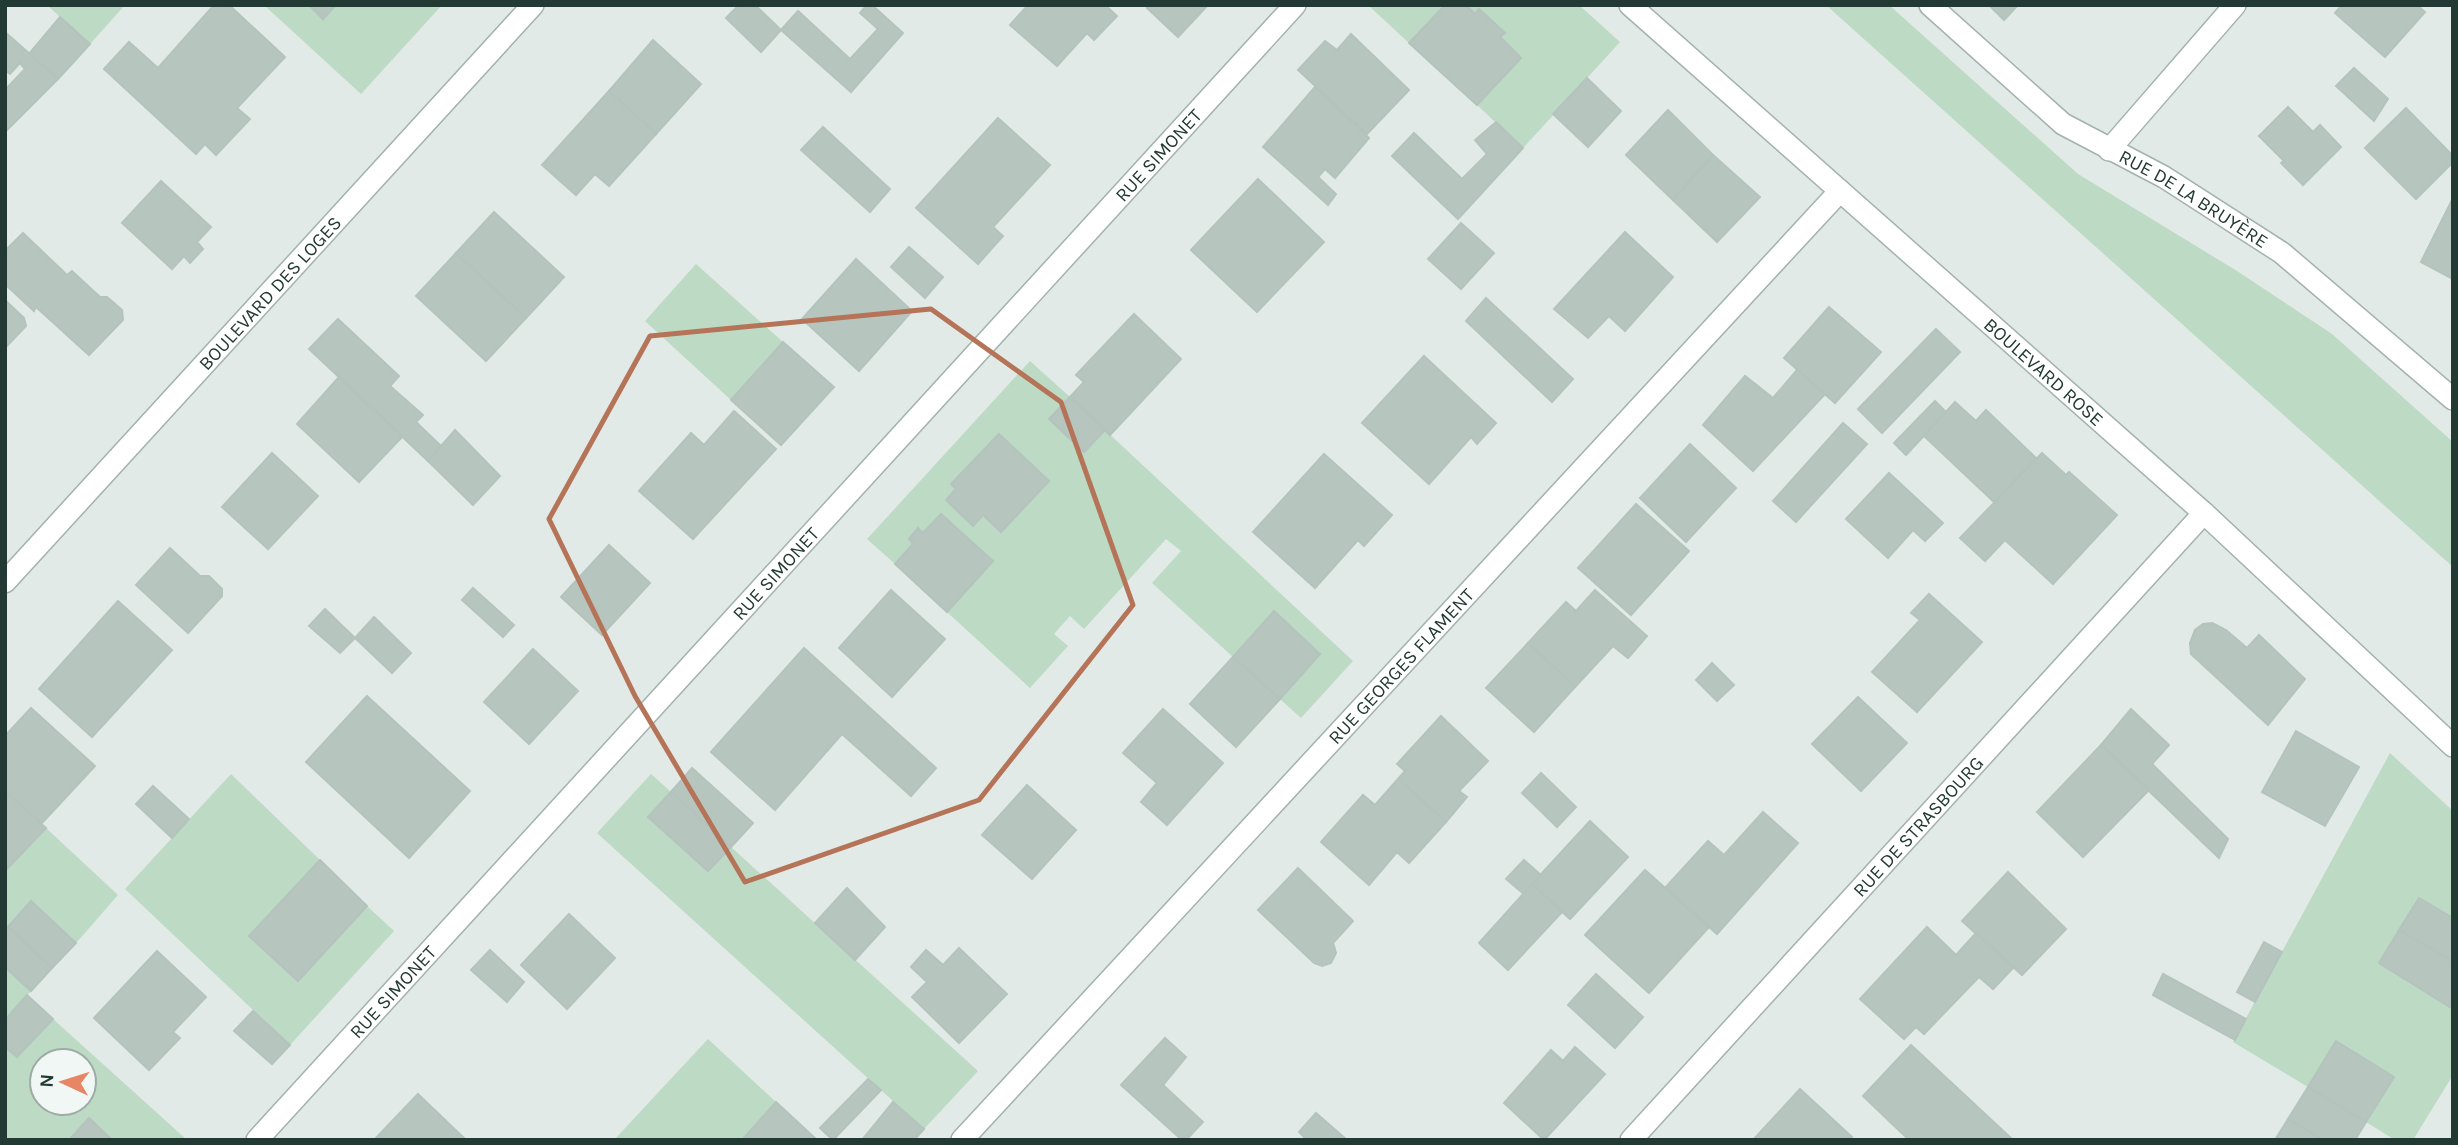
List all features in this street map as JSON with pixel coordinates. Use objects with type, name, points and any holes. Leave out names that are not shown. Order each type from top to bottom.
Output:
[{"type":"street","name":"BOULEVARD DES LOGES","points":[[5,582],[533,5]]},
{"type":"street","name":"RUE SIMONET","points":[[257,1140],[1295,5]]},
{"type":"street","name":"BOULEVARD ROSE","points":[[1630,5],[2204,513],[2453,746]]},
{"type":"street","name":"RUE DE LA BRUYÈRE","points":[[1930,5],[2063,124],[2164,177],[2282,253],[2453,399]]},
{"type":"street","points":[[2109,150],[2235,5]]},
{"type":"street","name":"RUE GEORGES FLAMENT","points":[[962,1140],[1840,191]]},
{"type":"street","name":"RUE DE STRASBOURG","points":[[1631,1140],[2204,513]]},
{"type":"highlighted area","points":[[931,309],[1061,402],[1133,605],[979,800],[745,882],[635,696],[549,519],[650,336]]},
{"type":"green space","points":[[47,5],[125,5],[90,44]]},
{"type":"green space","points":[[264,5],[309,5],[323,18],[336,5],[442,5],[361,94]]},
{"type":"green space","points":[[1368,5],[1445,5],[1409,43]]},
{"type":"green space","points":[[1466,5],[1579,5],[1620,42],[1523,148],[1477,105],[1521,58],[1500,37],[1504,32],[1480,9],[1475,14]]},
{"type":"green space","points":[[1826,5],[1889,5],[2078,174],[2237,271],[2332,334],[2453,442],[2453,567]]},
{"type":"green space","points":[[696,264],[783,342],[731,400],[645,321]]},
{"type":"green space","points":[[1030,361],[1070,397],[1050,419],[1084,452],[1105,430],[1353,661],[1301,718],[1280,699],[1320,653],[1274,612],[1233,657],[1152,583],[1181,551],[1166,539],[1084,629],[1070,616],[1054,634],[1068,646],[1030,688],[947,612],[993,561],[941,514],[923,533],[917,529],[909,539],[913,544],[895,564],[867,539]],"holes":[[[999,434],[1049,481],[983,515],[973,526],[946,500],[956,489],[952,484]]]},
{"type":"green space","points":[[2390,753],[2453,811],[2453,918],[2419,898],[2379,963],[2453,1009],[2453,1075],[2413,1140],[2395,1140],[2366,1122],[2394,1077],[2337,1041],[2308,1087],[2233,1042]]},
{"type":"green space","points":[[231,774],[320,860],[249,936],[298,980],[367,906],[394,931],[290,1045],[125,889]]},
{"type":"green space","points":[[651,774],[671,792],[649,817],[708,871],[731,847],[978,1071],[924,1129],[597,833]]},
{"type":"green space","points":[[46,828],[118,895],[76,943],[31,901],[5,930],[5,871]]},
{"type":"green space","points":[[5,967],[31,991],[5,1020]]},
{"type":"green space","points":[[53,1019],[84,1047],[28,1047],[28,1117],[98,1117],[98,1060],[187,1140],[112,1140],[89,1118],[69,1140],[5,1140],[5,1047],[17,1057]]},
{"type":"green space","points":[[708,1039],[776,1102],[742,1140],[614,1140]]},
{"type":"building","points":[[214,5],[229,5],[285,57],[237,108],[250,119],[216,155],[205,144],[196,154],[104,69],[129,42],[158,68]]},
{"type":"building","points":[[309,5],[336,5],[323,19]]},
{"type":"building","points":[[739,5],[755,5],[781,30],[761,52],[726,18]]},
{"type":"building","points":[[867,5],[872,5],[903,33],[851,92],[781,30],[798,11],[850,59],[878,29],[860,13]]},
{"type":"building","points":[[1028,5],[1105,5],[1117,16],[1094,40],[1087,33],[1057,66],[1010,25]]},
{"type":"building","points":[[1150,5],[1208,5],[1178,37],[1147,8]]},
{"type":"building","points":[[1445,5],[1466,5],[1475,14],[1479,9],[1505,33],[1500,37],[1521,58],[1477,105],[1409,43]]},
{"type":"building","points":[[1989,5],[2018,5],[2004,20]]},
{"type":"building","points":[[2342,5],[2417,5],[2425,12],[2385,57],[2335,13]]},
{"type":"building","points":[[60,17],[90,44],[58,79],[29,54]]},
{"type":"building","points":[[5,32],[58,79],[5,132],[5,90],[25,69],[20,63],[10,74],[5,70]]},
{"type":"building","points":[[1351,34],[1409,90],[1367,134],[1298,70],[1325,41],[1337,50]]},
{"type":"building","points":[[653,40],[701,84],[656,134],[609,91]]},
{"type":"building","points":[[2354,68],[2388,99],[2374,121],[2336,86]]},
{"type":"building","points":[[1587,78],[1621,111],[1588,147],[1553,114]]},
{"type":"building","points":[[1315,87],[1369,138],[1335,178],[1325,169],[1318,177],[1336,194],[1328,205],[1263,147]]},
{"type":"building","points":[[609,91],[656,134],[609,186],[595,174],[576,195],[542,165]]},
{"type":"building","points":[[2288,107],[2313,132],[2320,125],[2341,147],[2303,185],[2259,136]]},
{"type":"building","points":[[2406,108],[2453,156],[2453,162],[2416,199],[2365,148]]},
{"type":"building","points":[[1668,110],[1713,155],[1673,200],[1626,155]]},
{"type":"building","points":[[998,118],[1050,165],[993,227],[1003,236],[978,264],[916,208]]},
{"type":"building","points":[[1496,122],[1523,148],[1458,219],[1392,156],[1414,133],[1462,179],[1487,154],[1475,140]]},
{"type":"building","points":[[823,127],[890,189],[870,212],[801,150]]},
{"type":"building","points":[[1713,155],[1760,197],[1717,242],[1673,200]]},
{"type":"building","points":[[1258,179],[1324,242],[1257,312],[1191,250]]},
{"type":"building","points":[[161,181],[211,227],[197,242],[203,249],[190,263],[184,256],[172,269],[122,223]]},
{"type":"building","points":[[2453,198],[2453,279],[2421,262]]},
{"type":"building","points":[[494,212],[564,277],[526,318],[456,253]]},
{"type":"building","points":[[1461,223],[1494,253],[1461,289],[1428,259]]},
{"type":"building","points":[[1625,232],[1673,277],[1625,331],[1609,316],[1588,338],[1554,309]]},
{"type":"building","points":[[23,233],[67,275],[72,271],[100,297],[107,297],[122,310],[123,320],[89,355],[36,307],[34,311],[5,284],[5,251]]},
{"type":"building","points":[[909,247],[943,277],[925,298],[891,267]]},
{"type":"building","points":[[456,253],[526,318],[486,361],[416,296]]},
{"type":"building","points":[[856,259],[912,311],[859,371],[802,319]]},
{"type":"building","points":[[1486,298],[1573,379],[1552,402],[1466,321]]},
{"type":"building","points":[[5,300],[24,318],[26,326],[5,348]]},
{"type":"building","points":[[1829,307],[1881,352],[1835,403],[1784,358]]},
{"type":"building","points":[[1134,314],[1181,359],[1110,435],[1070,397],[1084,382],[1076,375]]},
{"type":"building","points":[[338,319],[399,376],[390,386],[423,415],[416,422],[440,445],[428,461],[309,349]]},
{"type":"building","points":[[1936,329],[1960,352],[1882,433],[1858,409]]},
{"type":"building","points":[[783,342],[834,387],[781,445],[731,400]]},
{"type":"building","points":[[1424,356],[1496,423],[1477,444],[1471,437],[1429,484],[1362,423]]},
{"type":"building","points":[[1797,370],[1825,394],[1753,471],[1703,425],[1745,376],[1773,398]]},
{"type":"building","points":[[339,377],[402,437],[359,482],[297,424]]},
{"type":"building","points":[[1070,397],[1105,430],[1084,452],[1049,419]]},
{"type":"building","points":[[1935,401],[1946,412],[1906,455],[1894,443]]},
{"type":"building","points":[[1955,402],[1976,421],[1986,410],[2036,458],[1994,502],[1924,436]]},
{"type":"building","points":[[734,411],[776,449],[693,539],[639,491],[691,433],[704,445]]},
{"type":"building","points":[[1843,423],[1867,444],[1796,522],[1773,501]]},
{"type":"building","points":[[455,430],[500,476],[473,505],[428,461]]},
{"type":"building","points":[[999,434],[1049,481],[1001,532],[983,515],[973,526],[946,500],[956,489],[951,484]]},
{"type":"building","points":[[1690,444],[1736,488],[1686,542],[1640,498]]},
{"type":"building","points":[[272,453],[318,496],[268,549],[222,507]]},
{"type":"building","points":[[2042,453],[2066,475],[2069,472],[2117,515],[2053,584],[2005,540],[1985,561],[1960,538]]},
{"type":"building","points":[[1324,454],[1392,515],[1364,546],[1358,540],[1315,588],[1253,532]]},
{"type":"building","points":[[1889,473],[1943,523],[1925,541],[1913,530],[1888,558],[1846,519]]},
{"type":"building","points":[[1636,504],[1689,551],[1631,615],[1578,568]]},
{"type":"building","points":[[941,514],[993,561],[947,612],[895,564],[913,544],[909,539],[918,528],[923,533]]},
{"type":"building","points":[[609,545],[650,583],[602,635],[561,597]]},
{"type":"building","points":[[170,548],[200,576],[209,576],[222,589],[222,596],[188,633],[136,585]]},
{"type":"building","points":[[473,588],[514,625],[503,637],[462,600]]},
{"type":"building","points":[[891,590],[945,639],[892,697],[839,648]]},
{"type":"building","points":[[1595,590],[1647,636],[1628,658],[1613,646],[1575,687],[1528,643],[1566,602],[1576,611]]},
{"type":"building","points":[[1929,594],[1982,642],[1917,712],[1872,672],[1920,620],[1911,613]]},
{"type":"building","points":[[118,601],[172,650],[92,737],[39,689]]},
{"type":"building","points":[[325,609],[355,638],[340,653],[309,626]]},
{"type":"building","points":[[1274,611],[1320,654],[1280,699],[1233,657]]},
{"type":"building","points":[[374,617],[411,653],[392,673],[355,638]]},
{"type":"building","points":[[2212,623],[2226,630],[2247,648],[2259,635],[2305,679],[2268,725],[2191,654],[2190,643],[2195,630],[2203,624]]},
{"type":"building","points":[[1528,643],[1575,687],[1534,732],[1486,688]]},
{"type":"building","points":[[804,648],[936,768],[911,796],[842,734],[775,810],[711,752]]},
{"type":"building","points":[[533,649],[578,691],[529,744],[484,702]]},
{"type":"building","points":[[1233,657],[1280,699],[1236,747],[1190,704]]},
{"type":"building","points":[[1712,663],[1734,685],[1717,701],[1696,680]]},
{"type":"building","points":[[367,696],[470,791],[409,858],[306,762]]},
{"type":"building","points":[[1858,697],[1907,743],[1861,791],[1812,744]]},
{"type":"building","points":[[31,708],[95,766],[41,824],[5,791],[5,736]]},
{"type":"building","points":[[1163,709],[1223,763],[1167,825],[1141,802],[1157,783],[1123,753]]},
{"type":"building","points":[[2131,709],[2169,745],[2152,764],[2228,839],[2219,858],[2101,745]]},
{"type":"building","points":[[1441,716],[1488,761],[1459,791],[1467,797],[1446,822],[1398,779],[1405,771],[1397,764]]},
{"type":"building","points":[[2296,731],[2359,767],[2325,826],[2262,792]]},
{"type":"building","points":[[2101,745],[2149,790],[2083,857],[2037,812]]},
{"type":"building","points":[[692,768],[753,823],[731,847],[671,792]]},
{"type":"building","points":[[1541,773],[1576,807],[1557,827],[1522,793]]},
{"type":"building","points":[[1398,779],[1446,822],[1409,863],[1397,852],[1369,885],[1321,842],[1363,795],[1375,805]]},
{"type":"building","points":[[1027,785],[1076,830],[1032,879],[982,835]]},
{"type":"building","points":[[153,786],[189,819],[172,838],[136,804]]},
{"type":"building","points":[[5,791],[46,828],[5,871]]},
{"type":"building","points":[[671,792],[731,847],[708,871],[648,817]]},
{"type":"building","points":[[1763,812],[1798,843],[1717,934],[1665,888],[1708,841],[1724,855]]},
{"type":"building","points":[[1590,821],[1628,857],[1570,919],[1532,884]]},
{"type":"building","points":[[320,860],[367,906],[298,981],[249,936]]},
{"type":"building","points":[[1524,860],[1541,875],[1524,894],[1506,879]]},
{"type":"building","points":[[1298,868],[1353,921],[1333,943],[1336,953],[1331,963],[1322,966],[1314,963],[1258,910]]},
{"type":"building","points":[[1645,870],[1709,927],[1649,993],[1585,935]]},
{"type":"building","points":[[2008,872],[2066,929],[2022,975],[1962,921]]},
{"type":"building","points":[[1532,884],[1562,912],[1508,970],[1479,943]]},
{"type":"building","points":[[847,888],[885,927],[855,960],[815,923]]},
{"type":"building","points":[[2419,898],[2453,918],[2453,962],[2399,930]]},
{"type":"building","points":[[31,901],[76,943],[52,968],[8,927]]},
{"type":"building","points":[[569,914],[615,958],[567,1009],[521,965]]},
{"type":"building","points":[[8,927],[52,968],[31,991],[5,967],[5,930]]},
{"type":"building","points":[[1927,927],[1956,955],[1976,933],[2014,967],[1993,989],[1979,977],[1924,1034],[1916,1027],[1904,1039],[1860,999]]},
{"type":"building","points":[[2399,930],[2453,962],[2453,1009],[2379,963]]},
{"type":"building","points":[[2264,942],[2282,952],[2255,1002],[2237,992]]},
{"type":"building","points":[[959,948],[1007,994],[959,1043],[912,997],[927,982],[911,967],[926,950],[943,965]]},
{"type":"building","points":[[490,950],[524,982],[507,1002],[471,970]]},
{"type":"building","points":[[157,951],[206,997],[173,1032],[180,1038],[149,1070],[94,1018]]},
{"type":"building","points":[[1596,974],[1643,1017],[1615,1048],[1568,1005]]},
{"type":"building","points":[[2163,974],[2246,1019],[2235,1040],[2153,995]]},
{"type":"building","points":[[27,995],[53,1019],[17,1057],[5,1047],[5,1020]]},
{"type":"building","points":[[253,1011],[290,1045],[272,1064],[234,1031]]},
{"type":"building","points":[[1165,1038],[1186,1057],[1163,1085],[1203,1122],[1186,1140],[1182,1140],[1121,1085]]},
{"type":"building","points":[[2336,1041],[2394,1077],[2366,1122],[2308,1087]]},
{"type":"building","points":[[1911,1045],[2013,1140],[1909,1140],[1863,1096]]},
{"type":"building","points":[[1575,1047],[1605,1074],[1544,1140],[1504,1103],[1551,1050],[1563,1061]]},
{"type":"building","points":[[868,1079],[881,1090],[833,1140],[820,1128]]},
{"type":"building","points":[[2308,1087],[2366,1122],[2355,1140],[2323,1140],[2288,1119]]},
{"type":"building","points":[[1800,1089],[1852,1137],[1849,1140],[1753,1140]]},
{"type":"building","points":[[418,1094],[466,1140],[374,1140]]},
{"type":"building","points":[[776,1102],[817,1140],[742,1140]]},
{"type":"building","points":[[893,1102],[924,1129],[914,1140],[862,1140]]},
{"type":"building","points":[[1316,1113],[1347,1140],[1307,1140],[1299,1132]]},
{"type":"building","points":[[89,1118],[112,1140],[69,1140]]},
{"type":"building","points":[[2288,1119],[2323,1140],[2275,1140]]}]
